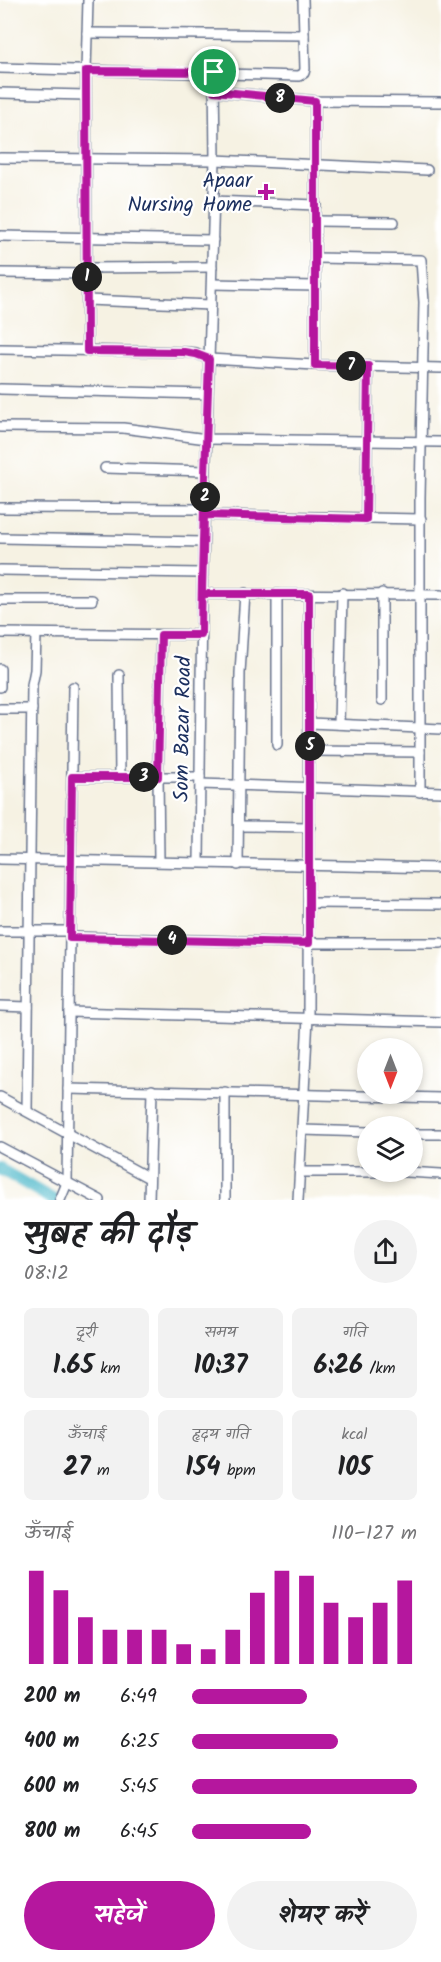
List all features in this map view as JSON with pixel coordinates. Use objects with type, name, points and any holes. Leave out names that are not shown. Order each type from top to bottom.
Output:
[{"type":"street","points":[[87,351],[88,0]]},
{"type":"street","points":[[0,68],[302,75],[305,69],[303,0]]},
{"type":"street","points":[[87,33],[304,35]]},
{"type":"street","name":"Som Bazar Road","points":[[199,862],[202,573],[215,160],[214,72]]},
{"type":"street","points":[[214,91],[315,101],[441,102]]},
{"type":"street","points":[[0,93],[86,95]]},
{"type":"street","points":[[315,101],[315,365]]},
{"type":"street","points":[[0,158],[215,160],[427,170]]},
{"type":"street","points":[[214,201],[316,206]]},
{"type":"street","points":[[316,221],[394,222]]},
{"type":"street","points":[[0,236],[213,240]]},
{"type":"street","points":[[316,258],[421,260],[424,303],[424,368],[420,792]]},
{"type":"street","points":[[0,273],[212,267]]},
{"type":"street","points":[[212,284],[316,286]]},
{"type":"street","points":[[87,300],[211,305]]},
{"type":"street","points":[[0,349],[184,352],[209,359],[441,369]]},
{"type":"street","points":[[366,519],[368,366]]},
{"type":"street","points":[[0,389],[208,394]]},
{"type":"street","points":[[0,427],[123,428],[207,439],[441,442]]},
{"type":"street","points":[[105,468],[205,471]]},
{"type":"street","points":[[0,508],[421,519]]},
{"type":"street","points":[[0,538],[203,542]]},
{"type":"street","points":[[0,570],[202,573]]},
{"type":"street","points":[[238,865],[240,673],[245,593]]},
{"type":"street","points":[[339,724],[342,593]]},
{"type":"street","points":[[381,700],[382,593]]},
{"type":"street","points":[[202,594],[441,595]]},
{"type":"street","points":[[277,745],[278,594]]},
{"type":"street","points":[[298,1200],[308,1018],[309,594]]},
{"type":"street","points":[[0,600],[92,600]]},
{"type":"street","points":[[0,633],[201,635]]},
{"type":"street","points":[[27,1112],[32,709],[36,634]]},
{"type":"street","points":[[159,861],[161,635]]},
{"type":"street","points":[[0,669],[0,687]]},
{"type":"street","points":[[119,675],[120,777]]},
{"type":"street","points":[[60,1200],[66,1186],[68,1133],[73,687]]},
{"type":"street","points":[[0,709],[32,709]]},
{"type":"street","points":[[310,723],[441,729]]},
{"type":"street","points":[[310,751],[420,752]]},
{"type":"street","points":[[72,777],[158,777],[239,786],[441,792]]},
{"type":"street","points":[[239,826],[310,827]]},
{"type":"street","points":[[0,859],[441,868]]},
{"type":"street","points":[[310,903],[441,904]]},
{"type":"street","points":[[0,931],[309,943],[441,943]]},
{"type":"street","points":[[0,1006],[28,1007]]},
{"type":"street","points":[[69,1012],[441,1022]]},
{"type":"street","points":[[68,1089],[441,1098]]},
{"type":"street","points":[[149,1200],[152,1090]]},
{"type":"street","points":[[225,1092],[225,1200]]},
{"type":"street","points":[[0,1097],[149,1178]]},
{"type":"street","points":[[302,1130],[357,1132]]},
{"type":"street","points":[[423,1134],[441,1134]]},
{"type":"street","points":[[0,1148],[66,1186],[100,1200]]},
{"type":"street","points":[[300,1172],[441,1174]]},
{"type":"waterway","points":[[0,1169],[54,1200]]},
{"type":"place","name":"Apaar Nursing Home","points":[[266,192]]},
{"type":"route","points":[[214,72],[86,71],[87,351],[184,352],[209,359],[205,471],[202,594],[201,635],[161,635],[158,777],[72,777],[70,938],[309,943],[309,594],[202,594],[204,515],[366,519],[368,366],[315,365],[315,101],[214,91],[214,72]]}]
